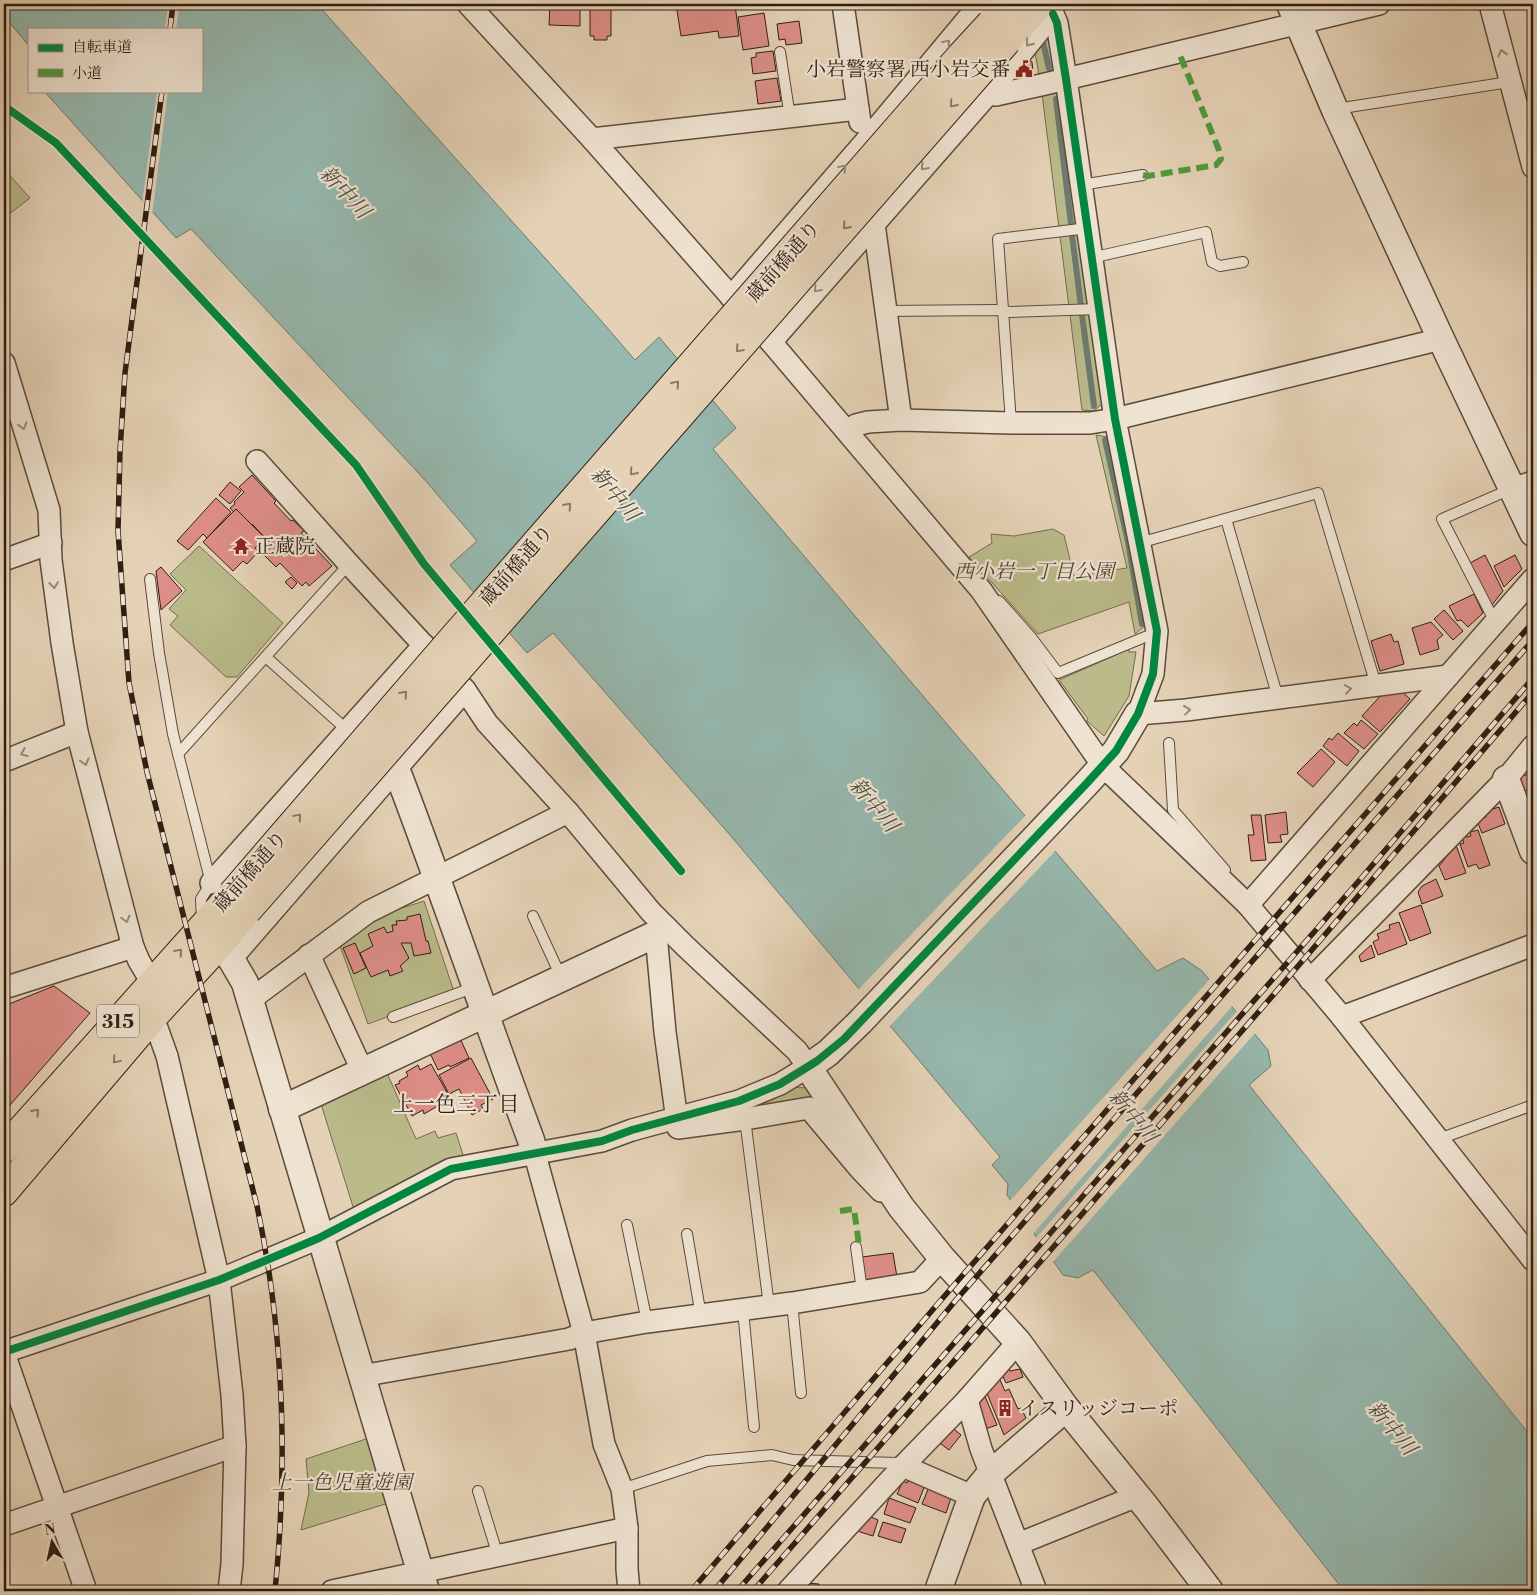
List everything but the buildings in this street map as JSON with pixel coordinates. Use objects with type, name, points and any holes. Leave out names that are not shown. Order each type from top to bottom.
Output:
[{"type":"main road","name":"蔵前橋通り","points":[[4,1188],[217,944],[230,896],[464,624],[717,337],[958,59],[996,18],[1047,7]]},
{"type":"main road","name":"蔵前橋通り","points":[[4,1149],[152,983],[217,944]]},
{"type":"street","points":[[468,4],[592,139],[847,431],[981,590],[1103,766],[1248,905],[1342,1017],[1533,1260]]},
{"type":"street","points":[[843,4],[864,143]]},
{"type":"street","points":[[988,94],[996,96],[1066,79],[1294,14],[1379,4]]},
{"type":"street","points":[[1490,4],[1533,167]]},
{"type":"street","points":[[86,1591],[4,1353],[219,1280],[319,1238],[451,1169],[535,1155],[602,1141],[632,1130],[739,1101],[780,1084],[818,1060],[860,1022],[1103,766],[1116,750],[1138,714],[1153,674],[1158,631],[1115,419],[1057,23],[1047,7],[988,94],[771,342]]},
{"type":"street","points":[[1294,14],[1335,110],[1441,339],[1523,485],[1533,533]]},
{"type":"street","points":[[731,297],[864,143],[996,18]]},
{"type":"street","points":[[592,139],[858,109]]},
{"type":"street","points":[[874,224],[884,310],[901,420]]},
{"type":"street","points":[[847,431],[856,425],[868,422],[901,420],[1011,423],[1090,422],[1115,419],[1441,339]]},
{"type":"street","points":[[4,363],[7,388],[49,510],[51,560],[62,643],[77,732],[133,947],[152,983]]},
{"type":"street","points":[[257,461],[465,690],[487,723],[568,812],[661,931],[797,1051],[818,1060],[901,1207],[942,1258],[1018,1342],[1066,1408],[1210,1591]]},
{"type":"street","points":[[4,560],[50,543]]},
{"type":"street","points":[[1248,905],[1533,579]]},
{"type":"street","points":[[230,896],[347,730],[424,645]]},
{"type":"street","points":[[1138,714],[1186,710],[1448,676]]},
{"type":"street","points":[[423,1582],[319,1238],[245,983],[217,944],[397,773],[465,690]]},
{"type":"street","points":[[4,761],[77,732]]},
{"type":"street","points":[[1310,980],[1506,779],[1533,746]]},
{"type":"street","points":[[397,773],[437,876],[531,1140],[584,1333],[604,1444],[622,1489],[627,1528],[629,1591]]},
{"type":"street","points":[[1506,779],[1533,852]]},
{"type":"street","points":[[250,1000],[368,912],[568,812]]},
{"type":"street","points":[[282,1109],[661,931]]},
{"type":"street","points":[[661,931],[665,1032],[678,1128],[809,1108],[877,1188],[901,1207]]},
{"type":"street","points":[[1342,1017],[1533,945]]},
{"type":"street","points":[[4,988],[133,947]]},
{"type":"street","points":[[309,955],[362,1070]]},
{"type":"street","points":[[153,1017],[167,1056],[219,1280],[232,1395],[235,1446],[232,1564],[229,1591]]},
{"type":"street","points":[[361,1376],[569,1339],[584,1333],[647,1322],[792,1303],[920,1282],[942,1258]]},
{"type":"street","points":[[788,1591],[903,1466],[967,1400],[1018,1342]]},
{"type":"street","points":[[967,1400],[990,1474],[1036,1591]]},
{"type":"street","points":[[938,1591],[972,1496],[990,1474],[1066,1408]]},
{"type":"street","points":[[4,1525],[235,1446]]},
{"type":"street","points":[[903,1466],[972,1496]]},
{"type":"street","points":[[1018,1544],[1137,1496]]},
{"type":"street","points":[[332,1591],[423,1582],[498,1556],[627,1528]]},
{"type":"lane","points":[[780,52],[790,117]]},
{"type":"lane","points":[[1335,110],[1510,82]]},
{"type":"lane","points":[[1081,185],[1143,175]]},
{"type":"lane","points":[[1011,423],[998,239],[1088,228]]},
{"type":"lane","points":[[1091,258],[1206,232],[1212,262],[1220,266],[1243,262]]},
{"type":"lane","points":[[884,310],[1004,312],[1099,309]]},
{"type":"lane","points":[[1495,622],[1442,519],[1523,485]]},
{"type":"lane","points":[[1139,543],[1318,493],[1376,685]]},
{"type":"lane","points":[[1226,519],[1278,698]]},
{"type":"lane","points":[[178,754],[349,564]]},
{"type":"lane","points":[[150,579],[163,681],[178,754],[230,896]]},
{"type":"lane","points":[[981,590],[1001,602],[1058,673],[1158,631]]},
{"type":"lane","points":[[266,658],[347,730]]},
{"type":"lane","points":[[1169,743],[1173,810],[1225,870],[1232,890]]},
{"type":"lane","points":[[533,916],[562,979]]},
{"type":"lane","points":[[393,1017],[475,987]]},
{"type":"lane","points":[[1439,1139],[1533,1105]]},
{"type":"lane","points":[[745,1119],[769,1306]]},
{"type":"lane","points":[[627,1224],[647,1322]]},
{"type":"lane","points":[[687,1234],[701,1316]]},
{"type":"lane","points":[[856,1247],[862,1291]]},
{"type":"lane","points":[[792,1303],[800,1392]]},
{"type":"lane","points":[[743,1310],[754,1427]]},
{"type":"lane","points":[[622,1489],[707,1461],[772,1455],[793,1460],[897,1463],[903,1466]]},
{"type":"lane","points":[[478,1491],[498,1556]]},
{"type":"green space","points":[[1049,36],[1056,69],[1039,75],[1034,47]]},
{"type":"green space","points":[[1055,93],[1062,100],[1102,404],[1094,411],[1082,410],[1042,94]]},
{"type":"green space","points":[[4,169],[30,198],[4,218]]},
{"type":"green space","name":"西小岩一丁目公園","points":[[1096,435],[1107,437],[1111,444],[1146,620],[1145,626],[1135,634],[1129,602],[1038,634],[969,557],[992,543],[991,534],[1014,536],[1053,529],[1064,535],[1074,576],[1127,568]]},
{"type":"green space","points":[[199,546],[283,623],[237,677],[226,677],[170,625],[178,616],[169,609],[186,590],[170,574]]},
{"type":"green space","points":[[1129,649],[1129,652],[1136,652],[1129,696],[1104,736],[1087,721],[1088,719],[1059,680],[1118,654],[1118,652]]},
{"type":"green space","points":[[424,901],[454,992],[368,1024],[339,943],[377,916]]},
{"type":"green space","points":[[387,1073],[416,1139],[435,1131],[438,1138],[456,1133],[466,1164],[355,1213],[321,1104]]},
{"type":"green space","points":[[792,1087],[808,1088],[863,1166],[811,1103],[744,1115],[755,1104]]},
{"type":"green space","name":"上一色児童遊園","points":[[372,1437],[392,1502],[301,1530],[309,1493],[306,1459]]},
{"type":"water","name":"新中川","points":[[4,4],[317,4],[635,360],[659,337],[736,428],[713,449],[1157,971],[1183,958],[1202,971],[1268,1050],[1271,1066],[1249,1085],[1533,1439],[1533,1591],[1344,1591],[1093,1270],[1078,1278],[1063,1275],[1007,1195],[1008,1184],[992,1165],[1000,1157],[731,836],[553,633],[527,653],[450,565],[477,541],[424,479],[191,229],[176,238],[45,92],[202,92],[202,28],[28,28],[28,45],[4,16]]},
{"type":"pier","points":[[168,4],[180,4],[176,28],[165,28]]},
{"type":"pier","points":[[157,92],[168,92],[152,215],[142,204]]},
{"type":"pier","points":[[1027,814],[1057,849],[888,1028],[857,991]]},
{"type":"pier","points":[[1211,978],[1233,1005],[1032,1235],[1009,1202]]},
{"type":"pier","points":[[1238,1010],[1256,1032],[1052,1263],[1035,1239]]},
{"type":"waterway","points":[[1043,42],[1049,68]]},
{"type":"waterway","points":[[1056,99],[1071,224]]},
{"type":"waterway","points":[[1072,235],[1081,306]]},
{"type":"waterway","points":[[1082,315],[1094,406]]},
{"type":"waterway","points":[[1105,440],[1128,542],[1142,624]]},
{"type":"railway","points":[[170,28],[173,4]]},
{"type":"railway","points":[[162,92],[125,373],[120,451],[118,531],[129,683],[147,772],[257,1206],[266,1254],[273,1302],[281,1398],[281,1494],[275,1591]]},
{"type":"railway","points":[[691,1591],[948,1292],[1533,622]]},
{"type":"railway","points":[[714,1591],[956,1300],[1533,640]]},
{"type":"railway","points":[[737,1591],[1357,883],[1533,678]]},
{"type":"railway","points":[[753,1591],[1262,1008],[1533,692]]},
{"type":"marked path","points":[[1143,175],[1148,176],[1216,165],[1221,159],[1179,53]]},
{"type":"marked path","points":[[840,1211],[854,1209],[859,1245],[856,1247]]},
{"type":"cycle path","points":[[4,1352],[219,1280],[319,1238],[451,1169],[602,1141],[632,1130],[739,1101],[780,1084],[817,1061],[844,1039],[1116,751],[1138,714],[1153,674],[1157,631],[1115,419],[1066,79],[1057,23],[1053,14]]},
{"type":"cycle path","points":[[4,106],[56,143],[356,465],[424,564],[681,871]]},
{"type":"place","name":"小岩警察署 西小岩交番","points":[[1024,69]]},
{"type":"place","name":"正蔵院","points":[[241,546]]},
{"type":"place","name":"イスリッジコーポ","points":[[1005,1408]]},
{"type":"district","name":"上一色三丁目","points":[[456,1104]]}]
